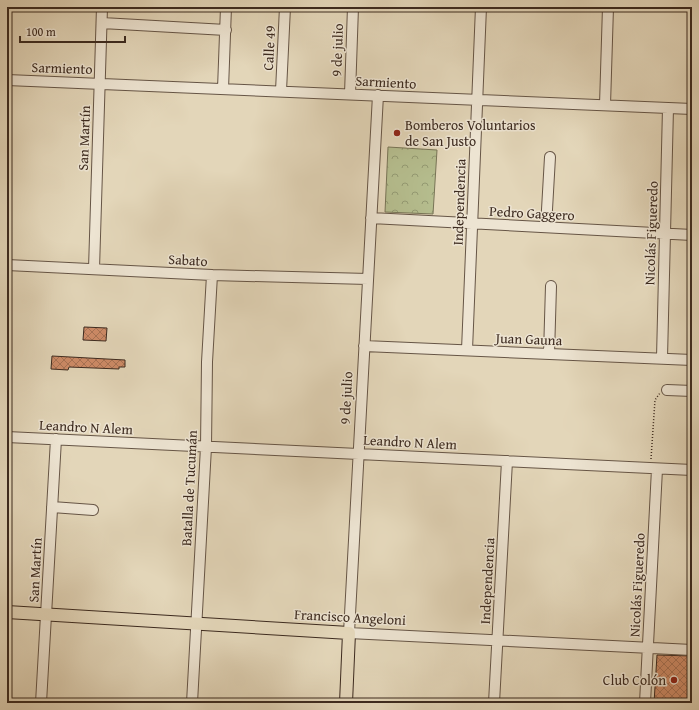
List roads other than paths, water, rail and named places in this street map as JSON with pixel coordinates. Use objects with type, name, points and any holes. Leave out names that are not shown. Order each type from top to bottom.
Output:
[{"type":"main road","name":"Francisco Angeloni","points":[[7,612],[349,633]]},
{"type":"main road","name":"9 de julio","points":[[346,703],[349,633]]},
{"type":"street","name":"San Martín","points":[[94,269],[102,7]]},
{"type":"street","points":[[223,89],[226,7]]},
{"type":"street","name":"Calle 49","points":[[281,91],[285,7]]},
{"type":"street","name":"9 de julio","points":[[350,94],[353,7]]},
{"type":"street","name":"Independencia","points":[[467,350],[481,7]]},
{"type":"street","points":[[605,105],[608,7]]},
{"type":"street","points":[[102,23],[226,30]]},
{"type":"street","name":"Sarmiento","points":[[7,80],[692,109]]},
{"type":"street","name":"9 de julio","points":[[349,633],[378,96]]},
{"type":"street","name":"Nicolás Figueredo","points":[[662,358],[668,108]]},
{"type":"street","points":[[546,227],[550,157]]},
{"type":"street","name":"Pedro Gaggero","points":[[371,218],[692,234]]},
{"type":"street","name":"Sabato","points":[[7,265],[212,275],[368,279]]},
{"type":"street","name":"Batalla de Tucumán","points":[[192,703],[206,447],[207,362],[212,275]]},
{"type":"street","points":[[549,354],[552,286]]},
{"type":"street","name":"Juan Gauna","points":[[364,346],[692,360]]},
{"type":"street","points":[[667,390],[692,391]]},
{"type":"street","name":"Leandro N Alem","points":[[7,437],[692,470]]},
{"type":"street","name":"San Martín","points":[[42,703],[56,439]]},
{"type":"street","name":"Independencia","points":[[494,703],[507,461]]},
{"type":"street","name":"Nicolás Figueredo","points":[[645,703],[654,469]]},
{"type":"street","points":[[52,507],[93,510]]},
{"type":"street","name":"Francisco Angeloni","points":[[349,633],[692,650]]},
{"type":"place","name":"Bomberos Voluntarios de San Justo","points":[[397,133]]},
{"type":"place","name":"Club Colón","points":[[674,680]]}]
